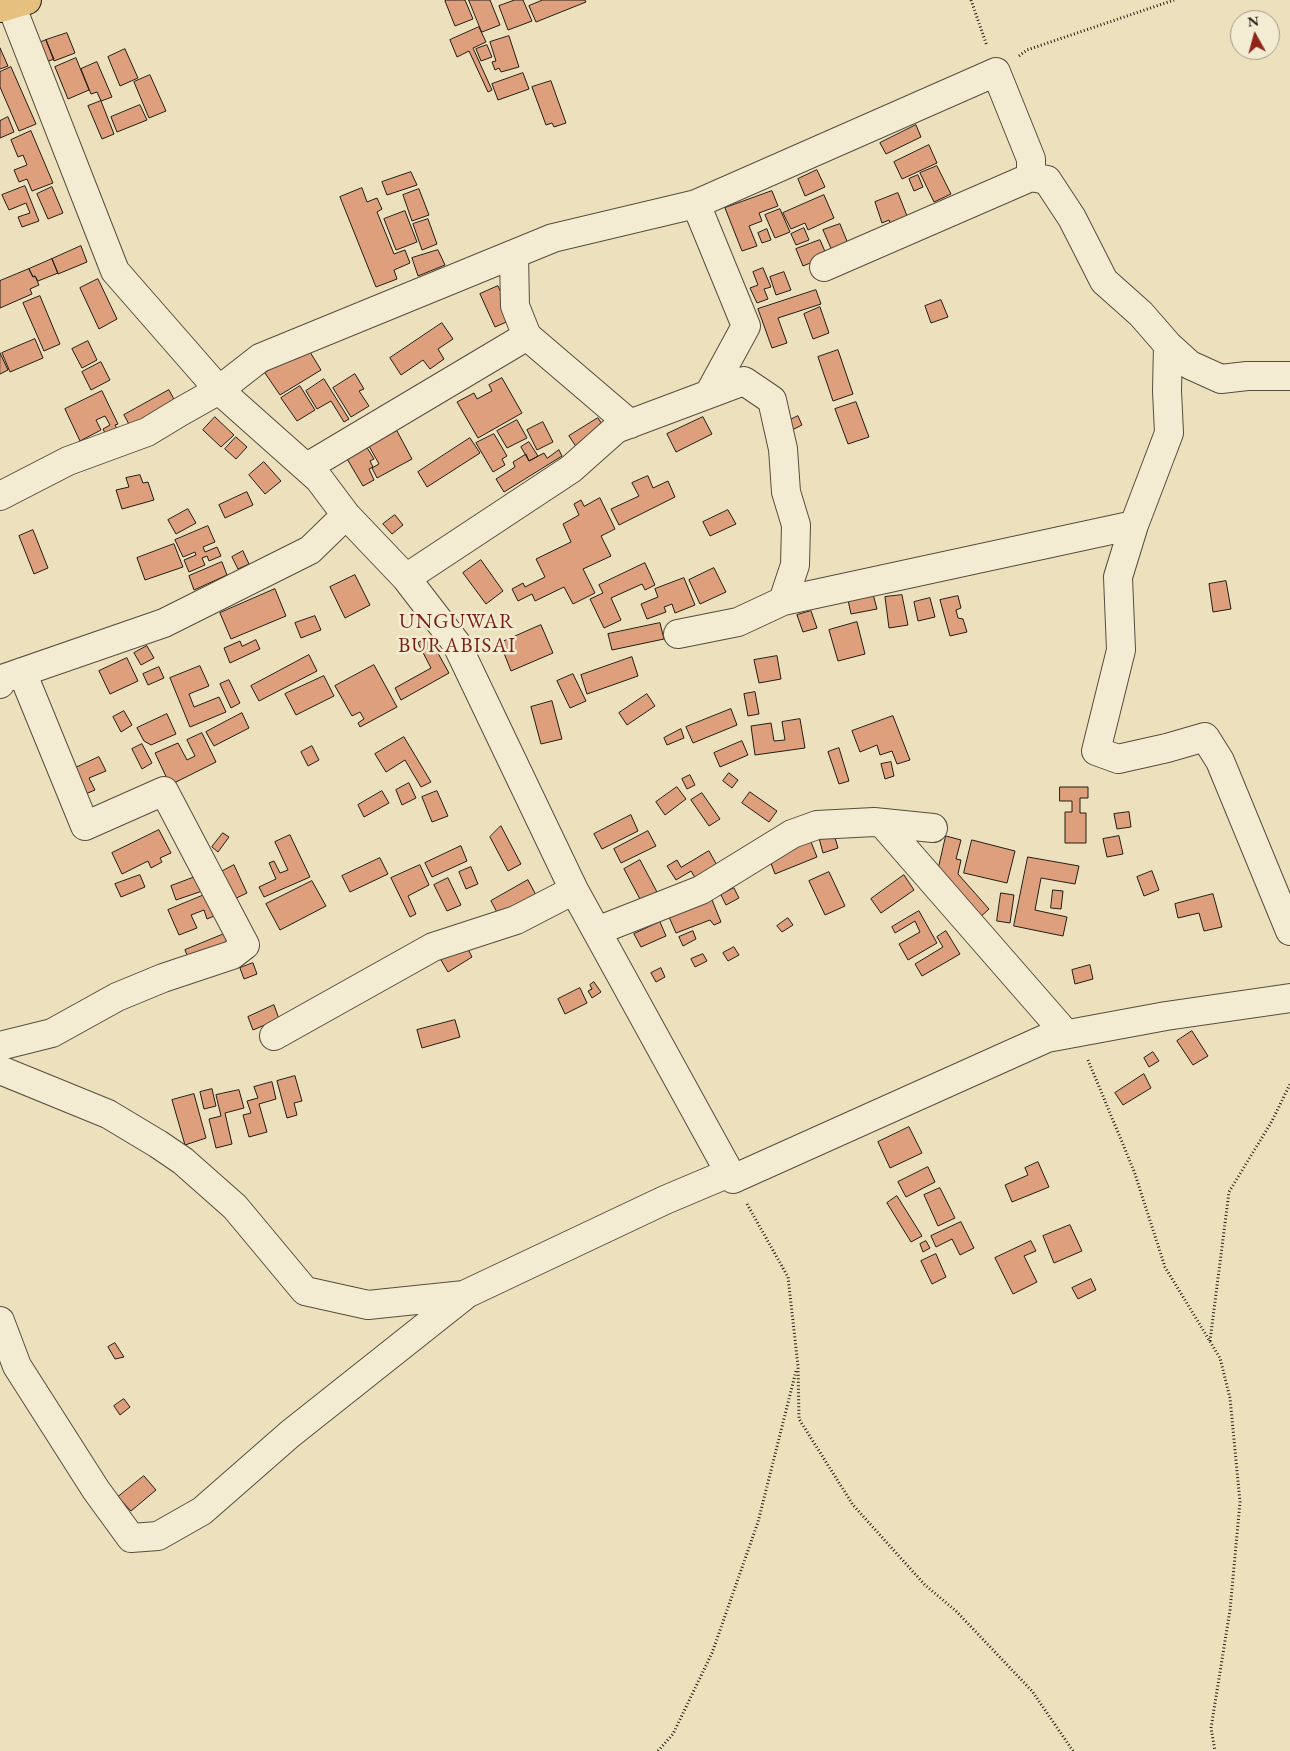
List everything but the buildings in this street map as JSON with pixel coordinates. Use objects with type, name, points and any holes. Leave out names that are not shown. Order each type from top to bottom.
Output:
[{"type":"street","points":[[13,4],[115,271],[219,390],[319,479],[346,514],[406,578],[456,643],[574,890],[731,1176]]},
{"type":"street","points":[[0,496],[68,462],[147,432],[219,390],[260,358],[553,238],[696,204],[996,72],[1031,159],[1030,178]]},
{"type":"street","points":[[824,267],[1030,178],[1047,180],[1072,218],[1104,281],[1141,314],[1168,345],[1190,365],[1221,378],[1290,376]]},
{"type":"street","points":[[696,204],[746,326],[709,394]]},
{"type":"street","points":[[514,254],[515,306],[527,336],[630,424]]},
{"type":"street","points":[[307,467],[527,336]]},
{"type":"street","points":[[1168,345],[1168,433],[1134,524],[1118,577],[1121,650],[1096,751],[1118,759],[1205,737],[1220,761],[1290,931]]},
{"type":"street","points":[[406,578],[571,469],[616,429],[744,381],[772,400],[783,449],[786,492],[796,525],[795,565],[783,601]]},
{"type":"street","points":[[0,1046],[52,1033],[117,997],[163,978],[232,955],[245,945],[164,791],[85,826],[6,677],[164,623],[310,550],[346,514]]},
{"type":"street","points":[[678,634],[738,622],[783,601],[1134,524]]},
{"type":"street","points":[[597,931],[700,890],[792,834],[817,826],[874,822],[933,828]]},
{"type":"street","points":[[882,823],[1071,1034]]},
{"type":"street","points":[[274,1036],[433,947],[516,920],[574,890]]},
{"type":"street","points":[[0,1321],[17,1366],[96,1490],[131,1538],[158,1536],[202,1511],[290,1434],[464,1295],[665,1200],[731,1176],[1047,1038],[1166,1016],[1290,998]]},
{"type":"street","points":[[0,1070],[108,1114],[183,1161],[235,1207],[305,1291],[368,1305],[464,1295]]},
{"type":"path","points":[[970,0],[996,72],[1027,50],[1174,0]]},
{"type":"path","points":[[1071,1034],[1134,1171],[1165,1267],[1220,1358],[1230,1398],[1240,1502],[1230,1610],[1211,1728],[1215,1751]]},
{"type":"path","points":[[1210,1342],[1229,1192],[1272,1121],[1290,1084]]},
{"type":"path","points":[[731,1176],[788,1277],[798,1366],[799,1419],[853,1506],[925,1585],[956,1612],[1032,1691],[1073,1751]]},
{"type":"path","points":[[658,1751],[673,1734],[712,1653],[758,1522],[798,1366]]},
{"type":"district","name":"UNGUWAR BURABISAI","points":[[457,634]]}]
